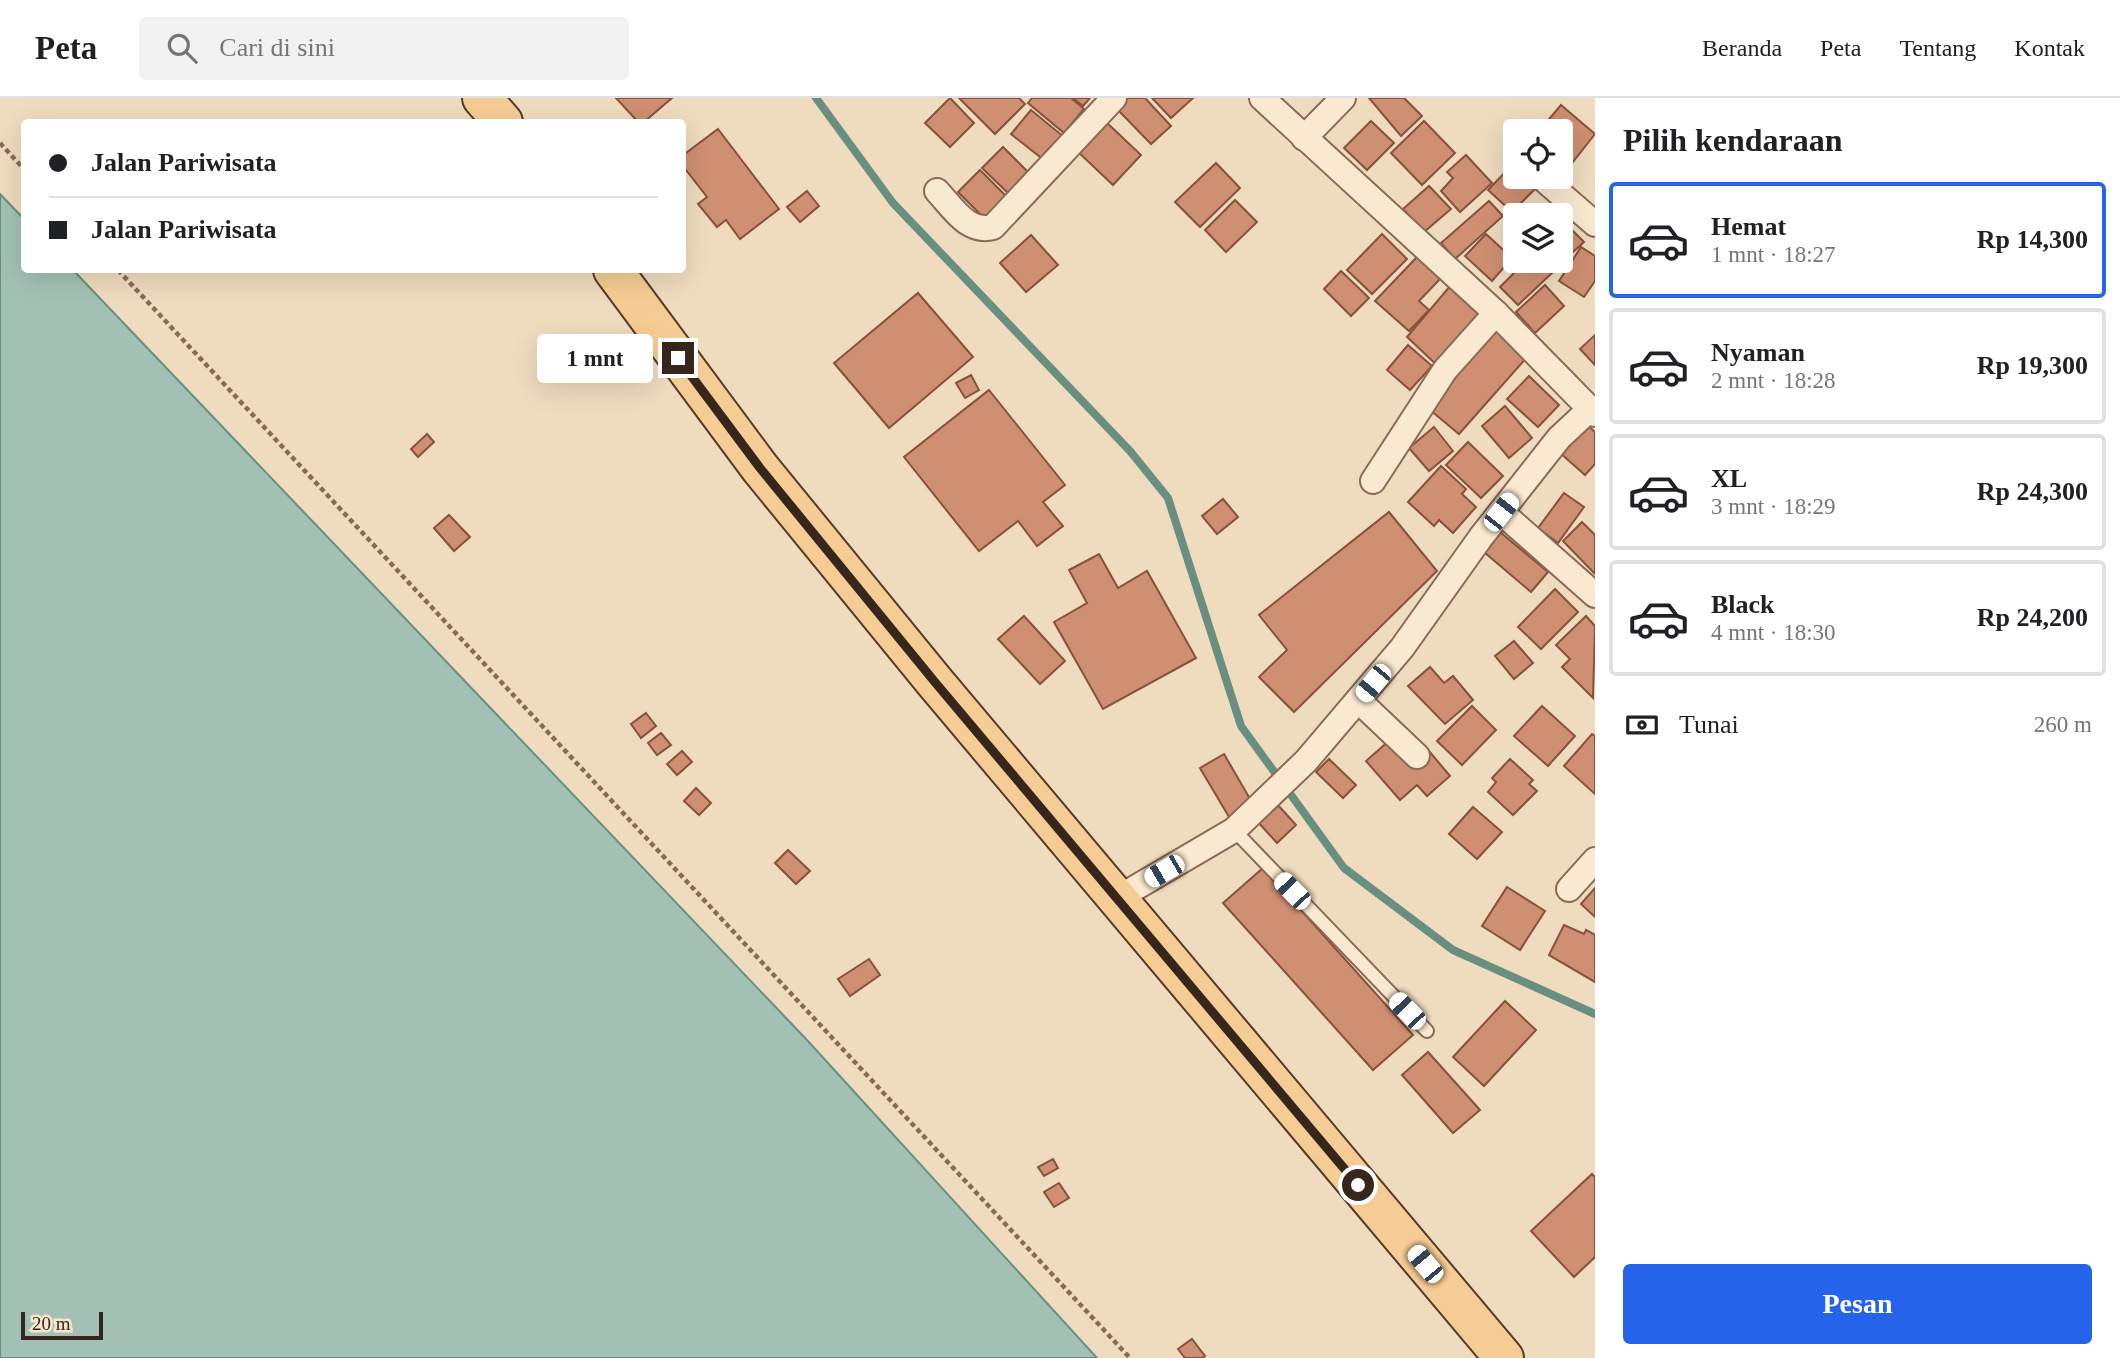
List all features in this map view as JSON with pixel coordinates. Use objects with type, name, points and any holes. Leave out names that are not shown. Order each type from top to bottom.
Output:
[{"type":"main road","points":[[482,98],[500,119]]},
{"type":"main road","points":[[615,273],[760,468],[934,681],[1504,1358]]},
{"type":"street","points":[[937,191],[971,227],[982,230],[993,227],[1114,98]]},
{"type":"street","points":[[1118,898],[1234,830],[1306,761],[1402,648],[1501,512],[1559,438],[1593,411],[1496,313],[1262,98]]},
{"type":"street","points":[[1304,138],[1343,98]]},
{"type":"street","points":[[1555,189],[1595,224]]},
{"type":"street","points":[[1373,481],[1445,370],[1496,313]]},
{"type":"street","points":[[1501,512],[1595,595]]},
{"type":"street","points":[[1358,700],[1417,756]]},
{"type":"street","points":[[1569,889],[1595,860]]},
{"type":"lane","points":[[1234,830],[1427,1031]]},
{"type":"path","points":[[0,143],[21,166]]},
{"type":"path","points":[[120,273],[1130,1358]]},
{"type":"shaded area","points":[[0,194],[21,216],[21,273],[76,273],[807,1040],[1097,1358],[0,1358]]},
{"type":"building","points":[[616,98],[672,98],[648,119],[635,119]]},
{"type":"building","points":[[950,98],[974,123],[950,147],[925,123]]},
{"type":"building","points":[[959,98],[1019,98],[1025,104],[995,134]]},
{"type":"building","points":[[1032,98],[1071,98],[1084,109],[1064,133],[1028,103]]},
{"type":"building","points":[[1073,98],[1090,98],[1083,106]]},
{"type":"building","points":[[1128,98],[1145,98],[1171,126],[1151,144],[1117,109]]},
{"type":"building","points":[[1152,98],[1193,98],[1171,118]]},
{"type":"building","points":[[1369,98],[1404,98],[1422,116],[1401,136]]},
{"type":"building","points":[[1561,105],[1595,134],[1573,162],[1573,119],[1549,119]]},
{"type":"building","points":[[1031,110],[1064,137],[1044,160],[1011,134]]},
{"type":"building","points":[[1104,120],[1141,155],[1113,185],[1076,150]]},
{"type":"building","points":[[1371,121],[1394,143],[1367,170],[1344,148]]},
{"type":"building","points":[[1424,121],[1455,153],[1422,185],[1391,153]]},
{"type":"building","points":[[718,129],[779,209],[740,239],[726,220],[717,227],[698,204],[707,197],[686,170],[686,153]]},
{"type":"building","points":[[1003,147],[1032,176],[1011,196],[982,168]]},
{"type":"building","points":[[1466,155],[1492,183],[1460,212],[1441,191],[1453,178],[1447,172]]},
{"type":"building","points":[[1216,163],[1240,188],[1200,227],[1175,202]]},
{"type":"building","points":[[980,170],[1010,200],[988,222],[958,192]]},
{"type":"building","points":[[1503,174],[1503,189],[1535,189],[1521,203],[1503,204],[1488,190]]},
{"type":"building","points":[[1429,186],[1451,209],[1424,232],[1403,209]]},
{"type":"building","points":[[807,191],[819,206],[800,222],[787,207]]},
{"type":"building","points":[[1235,200],[1257,222],[1226,252],[1205,230]]},
{"type":"building","points":[[1489,201],[1503,216],[1455,259],[1441,243]]},
{"type":"building","points":[[1573,231],[1584,242],[1573,252]]},
{"type":"building","points":[[1382,234],[1407,259],[1372,294],[1347,270]]},
{"type":"building","points":[[1486,234],[1503,250],[1503,268],[1492,281],[1465,256]]},
{"type":"building","points":[[1031,235],[1058,265],[1026,292],[1000,263]]},
{"type":"building","points":[[1581,247],[1595,256],[1595,281],[1584,297],[1559,281],[1564,273],[1573,273],[1573,259]]},
{"type":"building","points":[[1417,257],[1440,279],[1419,301],[1429,310],[1409,331],[1375,301]]},
{"type":"building","points":[[1341,271],[1369,298],[1351,316],[1324,289]]},
{"type":"building","points":[[1514,273],[1552,273],[1518,305],[1500,287]]},
{"type":"building","points":[[1451,285],[1486,315],[1440,368],[1407,337]]},
{"type":"building","points":[[1545,285],[1564,306],[1535,333],[1516,312]]},
{"type":"building","points":[[918,293],[973,357],[889,428],[834,363]]},
{"type":"building","points":[[1492,326],[1528,356],[1459,434],[1430,410],[1447,390],[1443,386]]},
{"type":"building","points":[[1595,335],[1595,365],[1580,349]]},
{"type":"building","points":[[1408,345],[1432,366],[1410,390],[1387,370]]},
{"type":"building","points":[[971,375],[979,390],[965,398],[956,383]]},
{"type":"building","points":[[1529,376],[1559,405],[1538,427],[1507,399]]},
{"type":"building","points":[[989,390],[1065,485],[1043,502],[1063,526],[1037,546],[1018,521],[979,551],[904,457]]},
{"type":"building","points":[[1505,406],[1532,438],[1509,458],[1482,426]]},
{"type":"building","points":[[1585,423],[1595,432],[1595,464],[1585,475],[1559,452]]},
{"type":"building","points":[[1434,427],[1453,451],[1429,471],[1409,448]]},
{"type":"building","points":[[427,434],[434,442],[418,457],[411,449]]},
{"type":"building","points":[[1468,442],[1503,476],[1481,498],[1446,465]]},
{"type":"building","points":[[1441,466],[1466,489],[1462,494],[1476,507],[1453,533],[1439,520],[1434,526],[1408,502]]},
{"type":"building","points":[[1564,493],[1584,507],[1558,543],[1538,528]]},
{"type":"building","points":[[1223,499],[1238,517],[1217,534],[1202,516]]},
{"type":"building","points":[[1389,512],[1437,571],[1294,712],[1259,677],[1287,650],[1259,615]]},
{"type":"building","points":[[449,515],[470,537],[454,551],[434,528]]},
{"type":"building","points":[[1582,522],[1595,535],[1595,574],[1563,541]]},
{"type":"building","points":[[1500,532],[1548,572],[1531,592],[1484,552]]},
{"type":"building","points":[[1099,554],[1118,588],[1147,571],[1196,658],[1103,709],[1054,622],[1087,603],[1069,570]]},
{"type":"building","points":[[1555,589],[1578,612],[1541,649],[1518,627]]},
{"type":"building","points":[[1024,616],[1065,661],[1040,684],[998,639]]},
{"type":"building","points":[[1586,616],[1595,626],[1593,698],[1562,667],[1570,659],[1556,645]]},
{"type":"building","points":[[1514,641],[1533,663],[1514,679],[1495,656]]},
{"type":"building","points":[[1430,667],[1444,683],[1453,676],[1473,700],[1445,724],[1408,686]]},
{"type":"building","points":[[1472,706],[1496,730],[1462,765],[1437,741]]},
{"type":"building","points":[[1542,706],[1575,736],[1548,766],[1514,736]]},
{"type":"building","points":[[646,713],[656,726],[641,738],[631,724]]},
{"type":"building","points":[[661,733],[671,745],[657,755],[648,743]]},
{"type":"building","points":[[1592,734],[1595,736],[1595,794],[1564,766]]},
{"type":"building","points":[[1390,740],[1413,765],[1429,751],[1450,776],[1427,796],[1417,785],[1400,800],[1366,761]]},
{"type":"building","points":[[682,751],[692,762],[677,775],[667,764]]},
{"type":"building","points":[[1224,754],[1253,804],[1229,817],[1200,768]]},
{"type":"building","points":[[1329,759],[1356,785],[1343,798],[1316,772]]},
{"type":"building","points":[[1510,759],[1533,780],[1529,784],[1537,791],[1513,815],[1488,792],[1496,782],[1492,778]]},
{"type":"building","points":[[696,788],[711,803],[699,815],[684,801]]},
{"type":"building","points":[[1277,804],[1296,825],[1277,843],[1257,821]]},
{"type":"building","points":[[1473,807],[1502,832],[1477,859],[1449,834]]},
{"type":"building","points":[[788,850],[810,871],[796,884],[775,863]]},
{"type":"building","points":[[1263,868],[1413,1035],[1373,1070],[1223,903]]},
{"type":"building","points":[[1507,887],[1545,911],[1520,950],[1482,926]]},
{"type":"building","points":[[1595,888],[1595,917],[1581,904]]},
{"type":"building","points":[[1564,925],[1584,934],[1586,930],[1595,935],[1595,982],[1549,955]]},
{"type":"building","points":[[869,959],[880,975],[850,996],[838,979]]},
{"type":"building","points":[[1505,1001],[1536,1030],[1484,1086],[1453,1057]]},
{"type":"building","points":[[1428,1052],[1480,1110],[1453,1133],[1402,1075]]},
{"type":"building","points":[[1053,1159],[1058,1168],[1044,1176],[1038,1167]]},
{"type":"building","points":[[1592,1174],[1595,1177],[1595,1257],[1574,1277],[1531,1231]]},
{"type":"building","points":[[1059,1183],[1069,1198],[1054,1207],[1044,1192]]},
{"type":"building","points":[[1192,1339],[1205,1356],[1202,1358],[1185,1358],[1178,1349]]},
{"type":"waterway","points":[[816,98],[893,203],[1130,451],[1168,498],[1241,726],[1344,868],[1453,950],[1595,1014]]},
{"type":"route","points":[[678,358],[760,468],[934,681],[1358,1185]]}]
